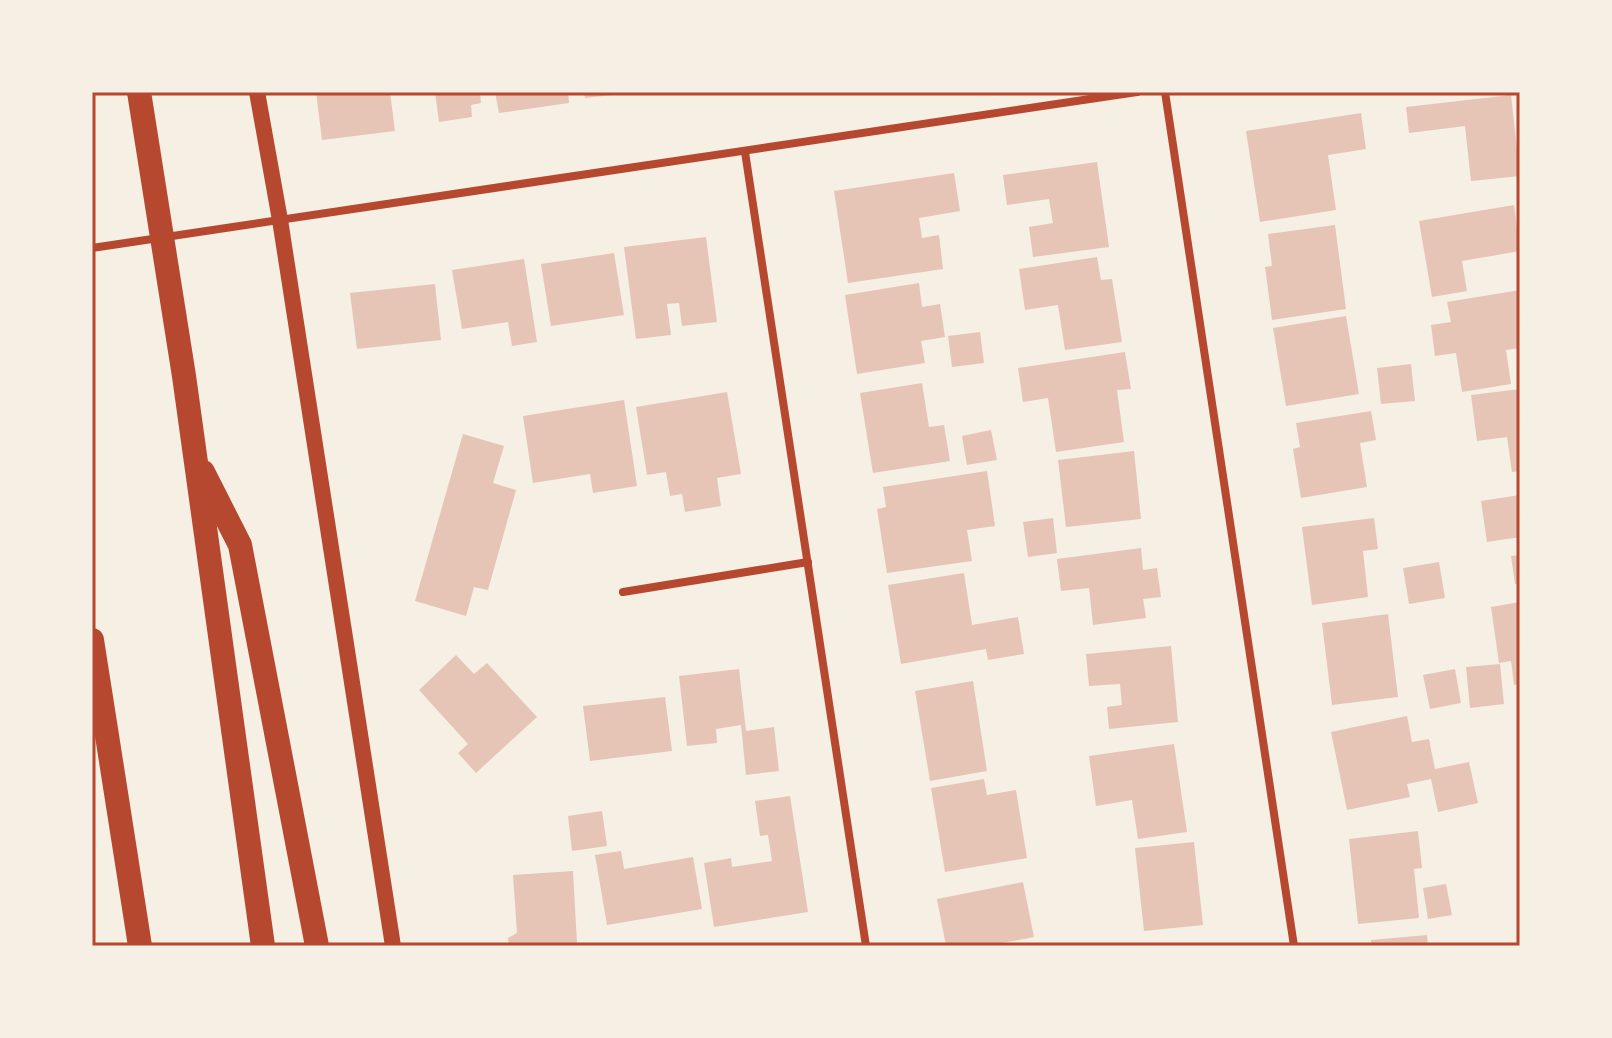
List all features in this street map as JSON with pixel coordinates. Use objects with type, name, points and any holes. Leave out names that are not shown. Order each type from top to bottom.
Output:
[{"type":"highway","points":[[139,92],[184,376],[263,946]]},
{"type":"highway","points":[[195,455],[240,545],[317,946]]},
{"type":"highway","points":[[92,640],[140,946]]},
{"type":"main road","points":[[257,92],[280,220],[393,946]]},
{"type":"street","points":[[92,248],[1137,92]]},
{"type":"street","points":[[1165,92],[1294,946]]},
{"type":"street","points":[[745,152],[866,946]]},
{"type":"street","points":[[623,592],[808,562]]},
{"type":"building","points":[[316,92],[390,92],[395,131],[322,140]]},
{"type":"building","points":[[435,92],[480,92],[481,103],[471,105],[472,117],[439,122]]},
{"type":"building","points":[[495,92],[568,92],[569,103],[499,113]]},
{"type":"building","points":[[584,92],[621,92],[621,94],[585,98]]},
{"type":"building","points":[[1511,95],[1520,176],[1471,181],[1465,126],[1409,133],[1406,107]]},
{"type":"building","points":[[1361,113],[1366,149],[1328,155],[1336,210],[1260,222],[1246,131]]},
{"type":"building","points":[[1097,162],[1109,247],[1033,257],[1029,227],[1053,223],[1049,199],[1007,205],[1003,175]]},
{"type":"building","points":[[954,173],[960,211],[919,218],[922,238],[939,235],[943,269],[848,283],[834,191]]},
{"type":"building","points":[[1514,205],[1520,251],[1462,261],[1467,291],[1432,297],[1419,221]]},
{"type":"building","points":[[1335,225],[1346,309],[1272,320],[1265,267],[1272,266],[1268,234]]},
{"type":"building","points":[[706,237],[717,322],[682,326],[679,303],[667,304],[671,335],[636,339],[624,247]]},
{"type":"building","points":[[614,253],[624,315],[551,326],[541,264]]},
{"type":"building","points":[[1097,257],[1101,280],[1112,279],[1122,342],[1065,350],[1058,305],[1025,310],[1019,269]]},
{"type":"building","points":[[524,259],[537,342],[512,346],[508,322],[462,329],[452,270]]},
{"type":"building","points":[[919,283],[922,307],[940,304],[945,337],[921,341],[925,363],[857,374],[845,295]]},
{"type":"building","points":[[435,284],[441,340],[357,349],[350,293]]},
{"type":"building","points":[[1520,290],[1520,348],[1506,350],[1511,384],[1462,392],[1456,353],[1435,356],[1431,325],[1451,322],[1447,302]]},
{"type":"building","points":[[1346,316],[1359,394],[1286,406],[1273,328]]},
{"type":"building","points":[[980,332],[984,363],[952,367],[948,336]]},
{"type":"building","points":[[1125,352],[1131,389],[1117,390],[1124,442],[1056,452],[1048,398],[1023,402],[1018,368]]},
{"type":"building","points":[[1411,364],[1415,401],[1381,404],[1377,368]]},
{"type":"building","points":[[922,383],[929,427],[944,425],[950,461],[873,473],[860,393]]},
{"type":"building","points":[[1520,389],[1520,471],[1512,472],[1507,437],[1477,441],[1471,395]]},
{"type":"building","points":[[727,392],[741,474],[717,478],[721,506],[685,512],[682,494],[670,496],[666,472],[647,475],[636,407]]},
{"type":"building","points":[[624,400],[637,486],[593,493],[590,474],[533,483],[523,416]]},
{"type":"building","points":[[1371,411],[1376,440],[1360,443],[1367,487],[1301,498],[1293,449],[1300,447],[1296,423]]},
{"type":"building","points":[[991,430],[997,460],[967,465],[962,436]]},
{"type":"building","points":[[463,434],[504,446],[493,483],[516,490],[488,590],[474,587],[466,616],[415,601]]},
{"type":"building","points":[[1134,451],[1141,519],[1066,527],[1058,460]]},
{"type":"building","points":[[987,471],[995,526],[967,530],[972,561],[887,573],[877,509],[886,507],[883,487]]},
{"type":"building","points":[[1520,495],[1520,537],[1487,542],[1481,501]]},
{"type":"building","points":[[1053,518],[1057,553],[1028,557],[1023,522]]},
{"type":"building","points":[[1374,518],[1378,549],[1363,551],[1368,597],[1312,605],[1302,527]]},
{"type":"building","points":[[1141,548],[1143,570],[1157,568],[1161,597],[1143,599],[1146,618],[1093,625],[1089,588],[1061,591],[1057,559]]},
{"type":"building","points":[[1520,555],[1520,583],[1515,584],[1511,556]]},
{"type":"building","points":[[1439,562],[1445,598],[1409,604],[1403,568]]},
{"type":"building","points":[[964,573],[972,625],[1018,617],[1024,654],[988,660],[986,649],[901,664],[888,585]]},
{"type":"building","points":[[1520,602],[1520,684],[1514,685],[1511,661],[1499,663],[1491,607]]},
{"type":"building","points":[[1388,614],[1398,697],[1332,705],[1322,623]]},
{"type":"building","points":[[1171,646],[1178,722],[1109,729],[1107,707],[1122,705],[1120,684],[1089,686],[1086,654]]},
{"type":"building","points":[[456,655],[474,674],[487,663],[537,717],[476,773],[458,753],[468,744],[419,690]]},
{"type":"building","points":[[1500,664],[1504,704],[1470,708],[1466,667]]},
{"type":"building","points":[[739,669],[746,731],[774,727],[779,771],[746,775],[741,725],[716,729],[717,743],[687,746],[679,676]]},
{"type":"building","points":[[1455,669],[1461,703],[1430,709],[1423,675]]},
{"type":"building","points":[[973,681],[987,771],[930,781],[915,691]]},
{"type":"building","points":[[665,697],[672,751],[590,761],[583,706]]},
{"type":"building","points":[[1407,716],[1412,742],[1429,739],[1435,769],[1469,762],[1478,803],[1438,812],[1431,779],[1407,784],[1410,797],[1347,810],[1331,732]]},
{"type":"building","points":[[1174,744],[1187,832],[1138,839],[1132,800],[1096,806],[1089,756]]},
{"type":"building","points":[[984,779],[987,795],[1016,790],[1027,858],[945,872],[931,788]]},
{"type":"building","points":[[790,796],[808,912],[714,927],[704,863],[731,858],[732,867],[772,861],[768,835],[760,836],[755,801]]},
{"type":"building","points":[[602,811],[607,846],[572,851],[568,816]]},
{"type":"building","points":[[1418,831],[1422,868],[1414,869],[1419,918],[1358,924],[1349,839]]},
{"type":"building","points":[[1194,842],[1203,925],[1144,931],[1135,848]]},
{"type":"building","points":[[621,851],[624,869],[693,857],[702,909],[607,925],[595,855]]},
{"type":"building","points":[[573,871],[577,943],[581,946],[509,946],[508,938],[517,933],[513,875]]},
{"type":"building","points":[[1023,882],[1034,937],[998,946],[946,946],[937,899]]},
{"type":"building","points":[[1446,884],[1452,915],[1428,919],[1423,888]]},
{"type":"building","points":[[1427,935],[1428,946],[1371,946],[1371,940]]}]
